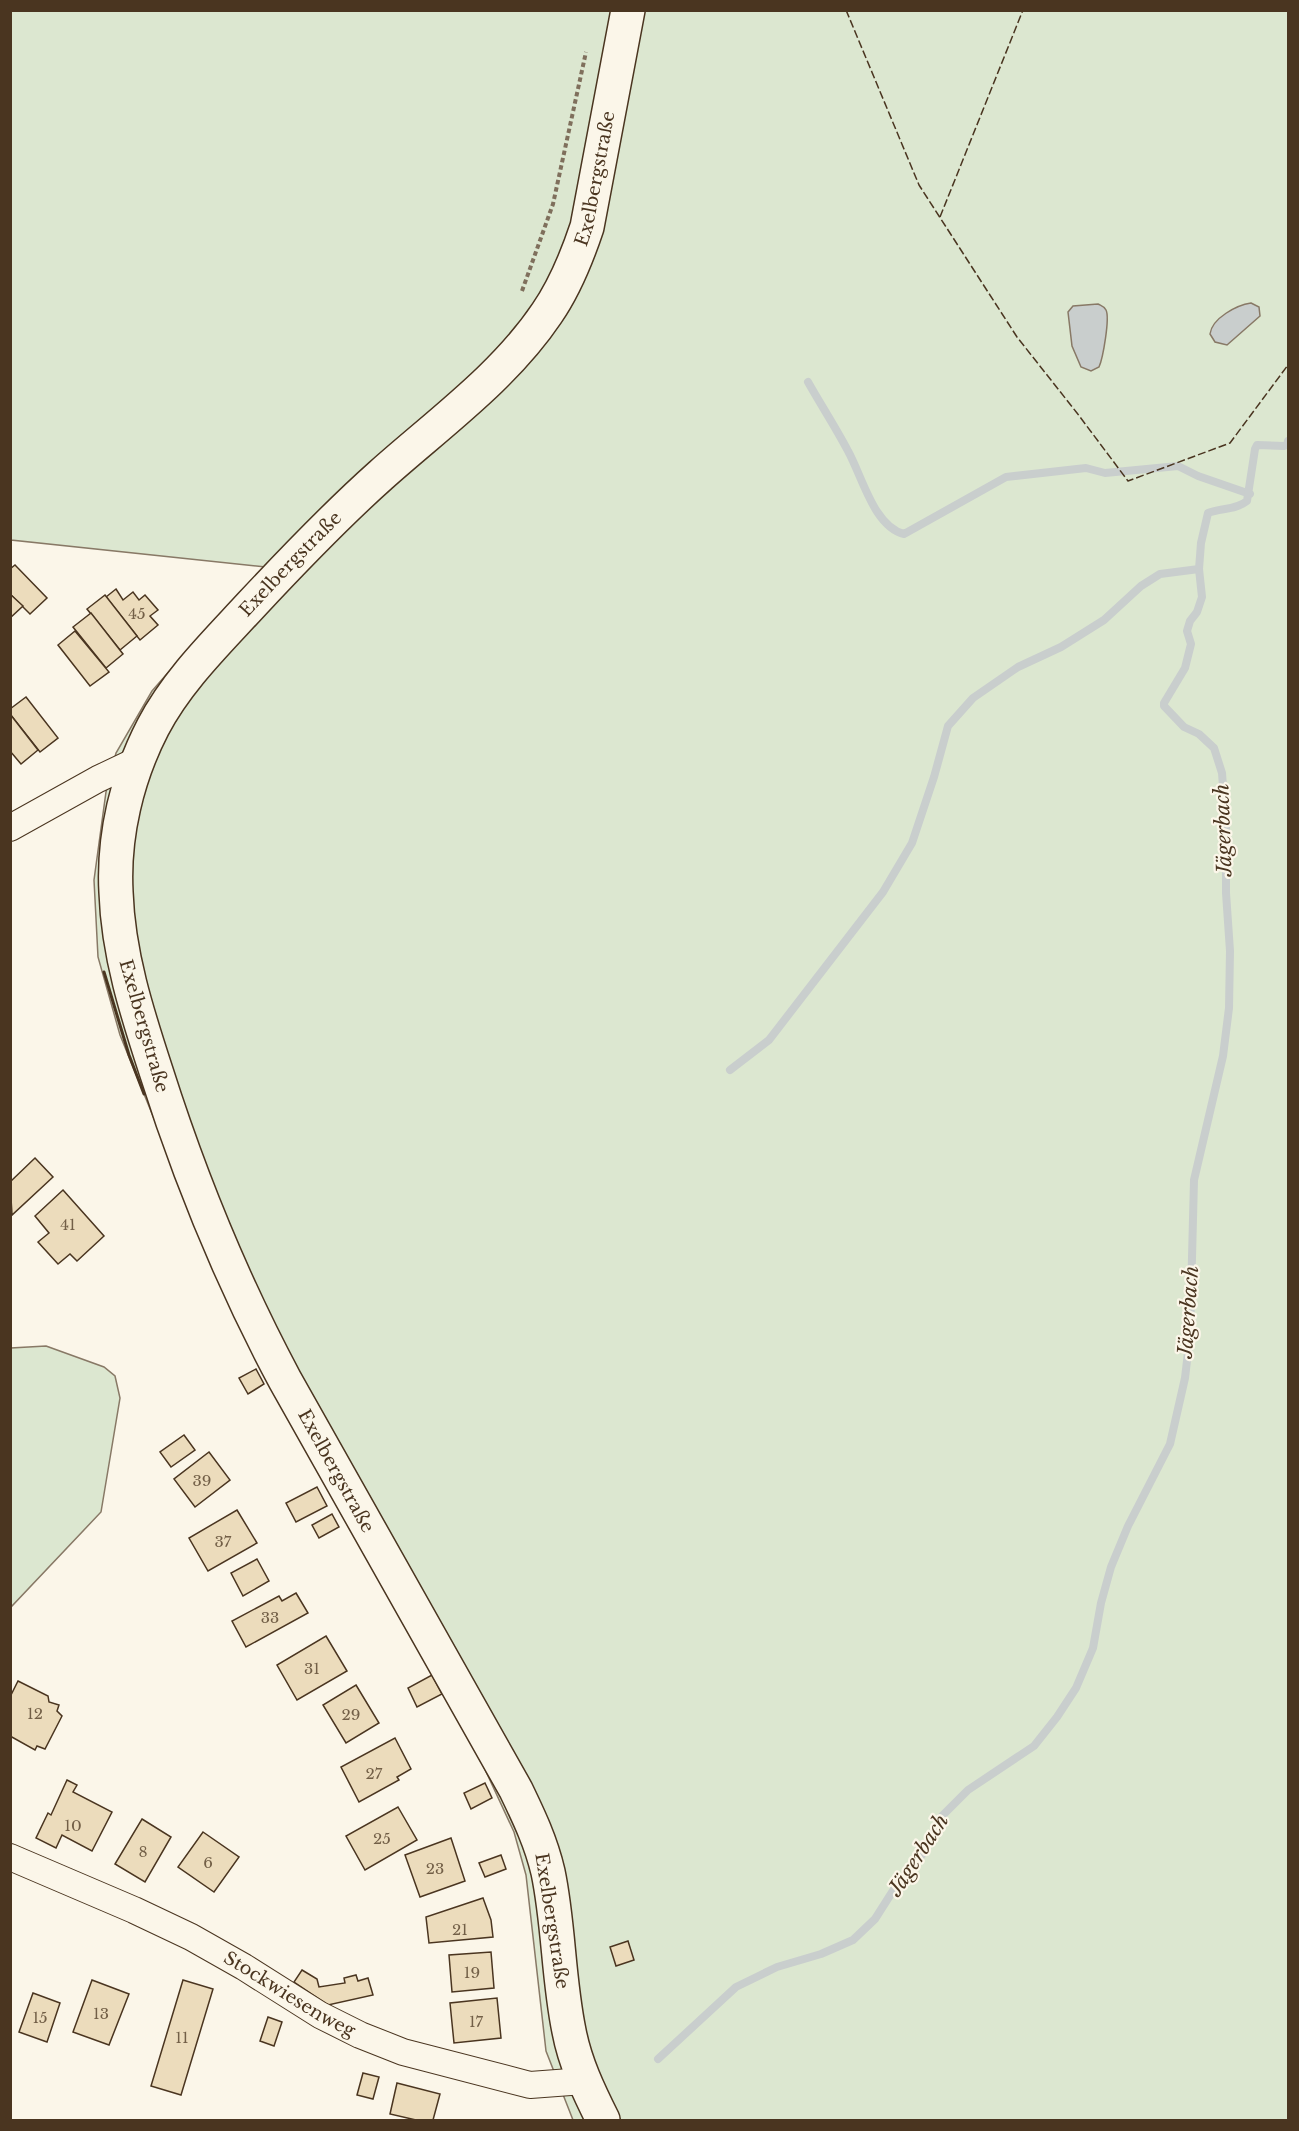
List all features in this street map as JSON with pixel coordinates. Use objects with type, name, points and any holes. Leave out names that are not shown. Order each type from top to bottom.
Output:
[{"type":"main road","name":"Exelbergstraße","points":[[603,2121],[584,2081],[569,2033],[552,1898],[536,1831],[511,1780],[256,1326],[217,1238],[175,1129],[128,979],[118,921],[116,892],[118,835],[130,782],[153,728],[170,699],[209,651],[345,508],[520,350],[549,311],[576,259],[587,227],[628,10]]},
{"type":"street","points":[[10,828],[98,779],[138,760]]},
{"type":"street","name":"Stockwiesenweg","points":[[10,1857],[191,1937],[244,1966],[320,2015],[392,2048],[530,2085],[584,2081]]},
{"type":"path","points":[[519,302],[553,204],[588,41]]},
{"type":"green space","points":[[11,11],[1288,11],[1288,2120],[573,2120],[546,2051],[526,1875],[514,1832],[451,1696],[227,1298],[120,1035],[98,957],[94,880],[106,792],[116,753],[152,691],[194,643],[285,569],[11,540]]},
{"type":"green space","points":[[46,1346],[104,1367],[115,1376],[120,1398],[101,1512],[11,1607],[11,1348]]},
{"type":"shaded area","points":[[1251,303],[1259,307],[1260,316],[1227,345],[1215,342],[1210,334],[1215,323],[1232,309]]},
{"type":"shaded area","points":[[1098,304],[1106,310],[1107,329],[1099,367],[1091,371],[1081,367],[1072,346],[1068,312],[1073,306]]},
{"type":"building","points":[[15,565],[47,598],[30,614],[10,594],[10,569]]},
{"type":"building","points":[[116,589],[123,600],[133,592],[139,600],[145,595],[158,610],[150,616],[158,625],[140,640],[106,597]]},
{"type":"building","points":[[10,594],[23,606],[10,618]]},
{"type":"building","points":[[105,595],[137,636],[120,650],[87,609]]},
{"type":"building","points":[[91,613],[123,654],[106,668],[73,627]]},
{"type":"building","points":[[75,631],[109,672],[90,686],[58,645]]},
{"type":"building","points":[[26,697],[58,738],[40,752],[10,714],[10,709]]},
{"type":"building","points":[[10,714],[38,750],[21,764],[10,751]]},
{"type":"building","points":[[35,1158],[53,1177],[12,1215],[10,1182]]},
{"type":"building","points":[[63,1190],[104,1236],[77,1261],[70,1254],[58,1264],[38,1242],[49,1233],[35,1216]]},
{"type":"building","points":[[256,1369],[264,1384],[248,1394],[239,1378]]},
{"type":"building","points":[[184,1435],[195,1450],[171,1467],[160,1452]]},
{"type":"building","points":[[209,1452],[230,1480],[195,1507],[174,1479]]},
{"type":"building","points":[[317,1487],[327,1506],[296,1522],[286,1503]]},
{"type":"building","points":[[237,1510],[257,1543],[208,1571],[189,1538]]},
{"type":"building","points":[[332,1514],[339,1527],[319,1538],[312,1525]]},
{"type":"building","points":[[257,1559],[269,1581],[243,1596],[231,1573]]},
{"type":"building","points":[[296,1593],[308,1613],[246,1647],[232,1621],[279,1596],[282,1601]]},
{"type":"building","points":[[326,1636],[347,1671],[297,1700],[277,1665]]},
{"type":"building","points":[[432,1675],[442,1694],[417,1707],[408,1688]]},
{"type":"building","points":[[18,1681],[48,1696],[49,1702],[59,1705],[57,1711],[62,1716],[45,1749],[37,1746],[35,1750],[10,1736],[10,1697]]},
{"type":"building","points":[[356,1685],[379,1723],[346,1743],[323,1705]]},
{"type":"building","points":[[395,1738],[411,1769],[397,1777],[399,1780],[359,1802],[341,1767]]},
{"type":"building","points":[[67,1780],[77,1785],[73,1792],[112,1812],[92,1851],[62,1835],[56,1848],[36,1838],[48,1813],[51,1815]]},
{"type":"building","points":[[485,1783],[492,1798],[471,1809],[464,1793]]},
{"type":"building","points":[[398,1807],[417,1840],[365,1870],[346,1836]]},
{"type":"building","points":[[142,1819],[171,1837],[145,1882],[115,1864]]},
{"type":"building","points":[[203,1832],[239,1857],[214,1892],[178,1867]]},
{"type":"building","points":[[451,1838],[465,1881],[420,1897],[405,1855]]},
{"type":"building","points":[[501,1855],[506,1869],[485,1877],[479,1863]]},
{"type":"building","points":[[483,1898],[491,1920],[493,1937],[429,1943],[426,1917]]},
{"type":"building","points":[[628,1941],[634,1960],[616,1966],[610,1947]]},
{"type":"building","points":[[491,1952],[494,1988],[452,1992],[449,1955]]},
{"type":"building","points":[[302,1970],[317,1979],[319,1987],[345,1983],[344,1978],[356,1975],[358,1981],[368,1978],[373,1995],[328,2005],[294,1982]]},
{"type":"building","points":[[92,1980],[129,1994],[109,2045],[73,2032]]},
{"type":"building","points":[[183,1980],[213,1989],[181,2095],[151,2086]]},
{"type":"building","points":[[33,1993],[60,2003],[47,2042],[19,2032]]},
{"type":"building","points":[[497,1998],[501,2038],[454,2043],[450,2003]]},
{"type":"building","points":[[268,2017],[282,2022],[274,2046],[260,2041]]},
{"type":"building","points":[[363,2073],[379,2077],[373,2099],[357,2095]]},
{"type":"building","points":[[397,2083],[440,2094],[433,2120],[416,2120],[390,2114]]},
{"type":"waterway","points":[[808,382],[848,451],[877,511],[885,522],[904,534],[1006,477],[1086,468],[1105,473],[1178,466],[1198,476],[1250,494]]},
{"type":"waterway","name":"Jägerbach","points":[[658,2059],[736,1987],[777,1967],[821,1954],[853,1940],[875,1919],[896,1886],[922,1855],[940,1818],[968,1790],[1034,1746],[1076,1688],[1093,1648],[1101,1603],[1111,1567],[1128,1526],[1170,1444],[1185,1378],[1190,1335],[1194,1180],[1223,1056],[1229,1008],[1230,951],[1222,773],[1214,748],[1199,734],[1184,727],[1164,706],[1164,703],[1185,668],[1191,644],[1187,631],[1202,597],[1199,569],[1201,543],[1208,513],[1238,506],[1247,501],[1257,445],[1284,446],[1288,441]]},
{"type":"waterway","points":[[730,1070],[769,1040],[883,892],[912,843],[948,726],[973,698],[1018,667],[1061,647],[1104,620],[1141,586],[1160,574],[1199,569]]},
{"type":"fence","points":[[846,10],[919,185],[1017,337],[1128,481],[1230,443],[1288,365]]},
{"type":"fence","points":[[940,217],[1023,10]]},
{"type":"wall","points":[[104,972],[129,1055],[144,1094]]}]
